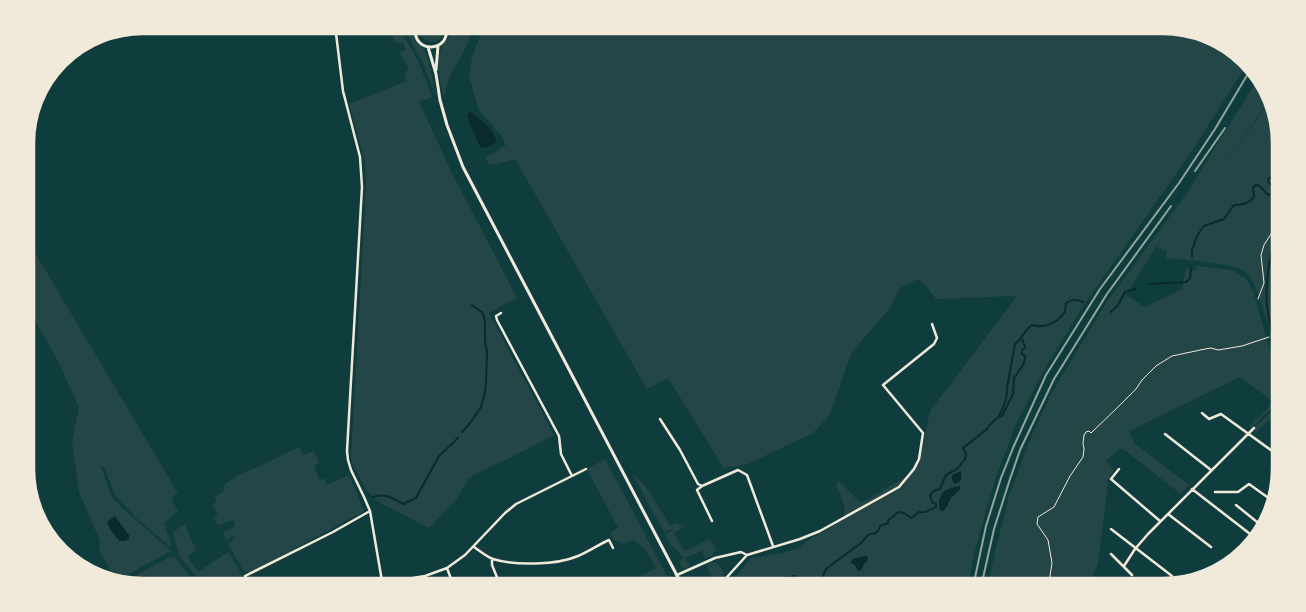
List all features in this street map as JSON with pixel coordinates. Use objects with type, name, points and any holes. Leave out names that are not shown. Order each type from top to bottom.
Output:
[{"type":"main road","points":[[415,34],[417,39],[428,47],[438,46],[446,38],[447,34]]},
{"type":"main road","points":[[436,74],[438,46]]},
{"type":"main road","points":[[428,47],[447,125],[463,167],[678,578]]},
{"type":"street","points":[[336,34],[343,91],[360,157],[362,187],[347,451],[351,470],[370,511],[381,578]]},
{"type":"street","points":[[501,313],[496,316],[497,320],[559,436],[561,454],[572,476]]},
{"type":"street","points":[[726,578],[747,555],[800,538],[829,526],[899,487],[914,469],[919,459],[922,433],[883,385],[934,344],[937,338],[932,324]]},
{"type":"street","points":[[1202,413],[1209,419],[1221,414],[1272,451]]},
{"type":"street","points":[[660,419],[680,450],[698,484],[702,486]]},
{"type":"street","points":[[1124,566],[1135,548],[1160,521],[1254,428]]},
{"type":"street","points":[[1165,434],[1211,470]]},
{"type":"street","points":[[413,578],[447,568],[457,562],[474,547],[505,512],[516,504],[586,469]]},
{"type":"street","points":[[1119,469],[1111,479],[1160,521]]},
{"type":"street","points":[[712,521],[697,490],[738,470],[747,474],[773,546]]},
{"type":"street","points":[[1216,492],[1238,492],[1249,484],[1268,498]]},
{"type":"street","points":[[1192,489],[1251,535]]},
{"type":"street","points":[[1236,505],[1258,523]]},
{"type":"street","points":[[246,578],[245,576],[370,511]]},
{"type":"street","points":[[1168,514],[1211,548]]},
{"type":"street","points":[[1111,529],[1172,576]]},
{"type":"street","points":[[474,547],[492,559],[538,563],[558,562],[578,556],[608,540],[613,548]]},
{"type":"street","points":[[677,575],[715,558],[742,552],[747,555]]},
{"type":"street","points":[[1111,554],[1132,575]]},
{"type":"street","points":[[492,559],[492,565],[497,578]]},
{"type":"street","points":[[447,568],[451,578]]},
{"type":"path","points":[[1258,299],[1264,283],[1261,255],[1264,245],[1271,234]]},
{"type":"path","points":[[1050,578],[1052,564],[1048,540],[1037,524],[1038,517],[1054,507],[1070,476],[1083,457],[1083,443],[1086,432],[1089,431],[1091,433],[1136,389],[1156,366],[1172,356],[1211,348],[1218,350],[1242,346],[1268,337]]},
{"type":"shaded area","points":[[392,34],[402,34],[417,59],[432,97],[419,102],[452,173],[517,298],[489,313],[554,435],[469,478],[456,500],[429,528],[377,501],[366,489],[353,465],[351,457],[366,186],[365,162],[349,104],[407,81],[404,74],[409,69],[400,53],[406,49],[403,43],[396,43]]},
{"type":"shaded area","points":[[406,34],[413,34],[415,41],[423,48],[429,62],[436,97],[422,61]]},
{"type":"shaded area","points":[[420,34],[442,34],[435,42],[426,41]]},
{"type":"shaded area","points":[[470,34],[444,95],[440,78],[439,58],[442,47],[450,35]]},
{"type":"shaded area","points":[[481,34],[1170,34],[1185,36],[1218,48],[1230,56],[1244,70],[1196,145],[1082,308],[1044,370],[1015,426],[995,480],[975,550],[970,578],[734,578],[751,558],[783,553],[802,547],[805,542],[832,527],[844,517],[845,507],[837,487],[837,480],[861,503],[907,476],[921,454],[930,411],[1017,296],[936,299],[918,279],[900,288],[890,308],[852,352],[829,416],[813,433],[748,464],[724,468],[668,378],[647,389],[515,159],[497,164],[489,164],[485,158],[506,145],[501,135],[479,111],[469,76],[472,58]],"holes":[[[867,556],[868,560],[861,570],[858,571],[854,559]]]},
{"type":"shaded area","points":[[1255,83],[1266,105],[1217,175],[1266,106],[1269,114],[1272,143],[1272,339],[1256,290],[1246,272],[1221,264],[1166,258],[1167,251],[1157,247],[1162,237],[1126,295],[1145,307],[1182,289],[1186,268],[1196,271],[1195,266],[1232,270],[1247,280],[1253,291],[1272,358],[1272,401],[1240,377],[1129,431],[1134,443],[1189,485],[1181,494],[1123,449],[1119,449],[1106,461],[1114,471],[1107,481],[1098,563],[1093,575],[1096,578],[990,578],[1009,496],[1028,444],[1050,396],[1108,300],[1187,193]]},
{"type":"shaded area","points":[[471,112],[487,125],[493,133],[496,142],[486,148],[480,147],[467,114]]},
{"type":"shaded area","points":[[34,251],[178,493],[174,495],[172,500],[178,511],[164,523],[172,548],[135,517],[115,495],[104,467],[101,466],[111,496],[171,551],[124,576],[112,573],[99,549],[100,541],[79,492],[72,442],[79,407],[56,357],[34,319]]},
{"type":"shaded area","points":[[1272,404],[1272,409],[1252,428],[1249,426]]},
{"type":"shaded area","points":[[1272,412],[1272,417],[1256,432],[1253,429]]},
{"type":"shaded area","points":[[299,447],[303,455],[314,451],[319,463],[314,465],[319,480],[324,478],[327,485],[349,475],[364,511],[250,572],[243,570],[228,544],[233,541],[234,537],[232,536],[226,540],[223,533],[235,526],[234,520],[218,525],[214,518],[218,515],[212,505],[217,501],[215,497],[223,492],[225,484],[239,475]]},
{"type":"shaded area","points":[[605,459],[668,578],[638,578],[656,568],[646,550],[633,540],[624,544],[614,540],[610,533],[618,528],[587,469]]},
{"type":"shaded area","points":[[961,471],[961,480],[954,484],[952,475]]},
{"type":"shaded area","points":[[633,475],[648,490],[670,526],[676,523],[685,526],[674,533],[684,551],[710,539],[716,549],[712,556],[705,558],[702,551],[684,558],[668,541],[665,534],[673,530],[664,532]]},
{"type":"shaded area","points":[[960,486],[960,489],[951,498],[946,508],[943,511],[940,510],[939,500],[943,493],[950,488]]},
{"type":"shaded area","points":[[115,516],[129,535],[129,539],[125,541],[120,541],[109,526],[108,521]]},
{"type":"shaded area","points":[[185,524],[196,550],[187,556],[198,572],[228,552],[243,576],[239,578],[197,578],[179,556],[173,532]]},
{"type":"shaded area","points":[[867,556],[868,560],[861,570],[858,571],[855,565],[851,563],[852,559]]},
{"type":"shaded area","points":[[172,557],[176,559],[191,578],[133,578]]},
{"type":"shaded area","points":[[684,558],[690,566],[683,569],[679,561]]},
{"type":"shaded area","points":[[715,562],[719,565],[723,578],[713,578],[706,565]]},
{"type":"shaded area","points":[[795,575],[800,578],[776,578]]},
{"type":"waterway","points":[[1272,177],[1269,178],[1268,181],[1272,187]]},
{"type":"waterway","points":[[1192,257],[1192,250],[1197,236],[1204,226],[1224,219],[1234,205],[1250,201],[1254,197],[1254,186],[1259,186],[1269,195],[1272,193]]},
{"type":"waterway","points":[[1272,248],[1268,268],[1266,298],[1272,332]]},
{"type":"waterway","points":[[1149,284],[1186,282],[1190,278],[1191,269]]},
{"type":"waterway","points":[[1111,312],[1118,305],[1125,292],[1136,289]]},
{"type":"waterway","points":[[822,578],[826,569],[861,543],[868,535],[877,532],[880,526],[888,523],[888,520],[898,512],[904,513],[911,518],[919,512],[925,512],[936,507],[930,496],[933,491],[940,489],[946,475],[957,469],[965,459],[966,454],[963,448],[987,429],[1001,413],[1006,399],[1015,344],[1032,325],[1046,326],[1058,319],[1065,312],[1066,303],[1074,300],[1083,302]]},
{"type":"waterway","points":[[462,432],[481,407],[486,382],[485,322],[483,313],[472,305]]},
{"type":"waterway","points":[[998,417],[1002,416],[1013,394],[1014,378],[1025,359],[1025,356],[1022,354],[1025,347],[1022,339]]},
{"type":"waterway","points":[[373,497],[386,496],[403,504],[416,498],[439,456],[458,438]]},
{"type":"railway","points":[[975,578],[986,526],[1001,478],[1046,375],[1100,289],[1179,183],[1215,129],[1248,74]]},
{"type":"railway","points":[[1195,171],[1225,128]]},
{"type":"railway","points":[[983,578],[994,529],[1020,450],[1054,379],[1107,294],[1171,206]]}]
